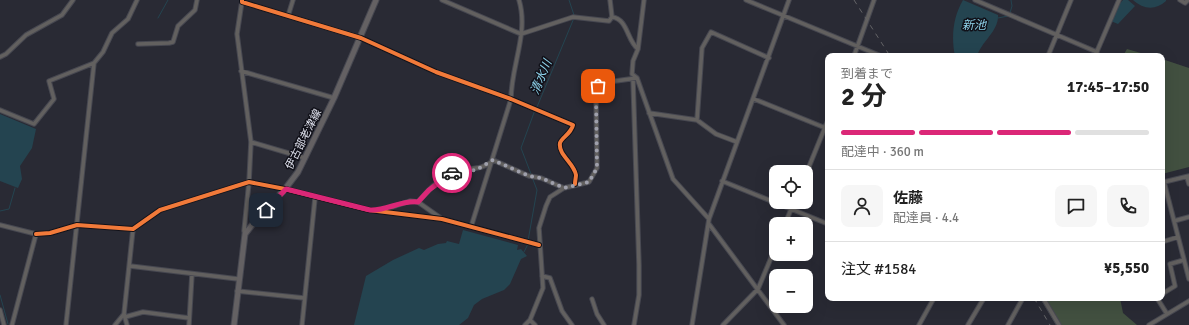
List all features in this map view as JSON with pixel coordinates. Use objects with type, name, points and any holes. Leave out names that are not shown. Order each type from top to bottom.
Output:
[{"type":"main road","name":"伊古部老津線","points":[[234,325],[238,279],[245,234],[256,220],[286,189],[298,172],[334,98],[376,0]]},
{"type":"street","points":[[0,56],[6,54],[26,35],[62,15],[73,0]]},
{"type":"street","points":[[0,110],[34,124],[54,99],[49,81],[94,63],[103,52],[112,33],[128,19],[137,0]]},
{"type":"street","points":[[138,44],[173,42],[178,26],[195,10],[197,0]]},
{"type":"street","points":[[288,16],[293,0]]},
{"type":"street","points":[[442,0],[521,34],[574,17],[609,21],[612,17]]},
{"type":"street","points":[[471,227],[511,99],[511,82],[521,34],[522,15],[520,0]]},
{"type":"street","points":[[610,0],[612,17]]},
{"type":"street","points":[[644,0],[638,49],[633,61],[632,74],[649,113],[673,179],[709,218]]},
{"type":"street","points":[[746,0],[873,53]]},
{"type":"street","points":[[692,325],[709,218],[785,16],[789,0]]},
{"type":"street","points":[[855,53],[874,0]]},
{"type":"street","points":[[975,0],[1097,52],[1119,0]]},
{"type":"street","points":[[1049,53],[1071,0]]},
{"type":"street","points":[[1180,0],[1185,3],[1188,0]]},
{"type":"street","points":[[245,234],[251,142],[237,34],[242,1],[361,38],[436,72],[511,99],[573,125],[571,131],[561,140],[560,144],[561,149],[576,174],[575,184]]},
{"type":"street","points":[[612,17],[616,17],[623,25],[633,46],[638,49]]},
{"type":"street","points":[[698,120],[702,48],[711,32],[769,58]]},
{"type":"street","points":[[66,325],[94,63]]},
{"type":"street","points":[[241,71],[334,98]]},
{"type":"street","points":[[525,325],[530,320],[543,288],[538,228],[550,197],[564,188],[575,184],[589,182],[597,168],[596,96],[598,86],[601,83],[635,78]]},
{"type":"street","points":[[634,325],[639,295],[635,78]]},
{"type":"street","points":[[754,99],[825,129]]},
{"type":"street","points":[[649,113],[698,120],[716,134],[737,142]]},
{"type":"street","points":[[810,165],[825,131]]},
{"type":"street","points":[[251,142],[305,158]]},
{"type":"street","points":[[493,160],[564,188]]},
{"type":"street","points":[[418,202],[429,190],[455,172],[476,170],[493,160]]},
{"type":"street","points":[[1165,182],[1188,176],[1189,184]]},
{"type":"street","points":[[722,181],[769,200]]},
{"type":"street","points":[[0,225],[36,234],[50,233],[77,225],[133,229],[160,210],[249,182],[286,189],[315,198],[370,210],[442,220],[539,245]]},
{"type":"street","points":[[1165,190],[1189,279]]},
{"type":"street","points":[[302,325],[315,198]]},
{"type":"street","points":[[380,211],[410,201],[418,202],[442,220]]},
{"type":"street","points":[[788,217],[792,209],[825,223]]},
{"type":"street","points":[[1174,221],[1189,217]]},
{"type":"street","points":[[709,224],[784,325]]},
{"type":"street","points":[[127,325],[125,315],[133,229]]},
{"type":"street","points":[[12,325],[36,234]]},
{"type":"street","points":[[1165,241],[1178,237]]},
{"type":"street","points":[[1165,292],[1175,286],[1170,264],[1184,260]]},
{"type":"street","points":[[723,325],[758,289],[770,261]]},
{"type":"street","points":[[130,266],[238,279]]},
{"type":"street","points":[[189,325],[192,274]]},
{"type":"street","points":[[542,276],[550,278],[562,311],[572,325]]},
{"type":"street","points":[[237,291],[304,298]]},
{"type":"street","points":[[592,299],[597,314],[604,325]]},
{"type":"street","points":[[919,325],[932,301]]},
{"type":"street","points":[[968,325],[982,301]]},
{"type":"street","points":[[1008,325],[1021,301]]},
{"type":"street","points":[[1045,301],[1059,325]]},
{"type":"street","points":[[1159,301],[1167,314]]},
{"type":"street","points":[[1149,325],[1189,301]]},
{"type":"street","points":[[0,310],[4,325]]},
{"type":"street","points":[[115,325],[125,315],[144,312],[189,318]]},
{"type":"street","points":[[530,320],[535,325]]},
{"type":"street","points":[[1155,321],[1158,325]]},
{"type":"green space","points":[[1127,49],[1141,53],[1125,53]]},
{"type":"green space","points":[[1165,60],[1189,68],[1189,167],[1165,173]]},
{"type":"green space","points":[[1042,301],[1121,301],[1123,313],[1137,325],[1056,325]]},
{"type":"water","name":"新池","points":[[963,0],[998,15],[996,26],[978,53],[955,53],[953,34],[955,20]]},
{"type":"water","points":[[1123,0],[1128,0],[1135,6],[1118,24],[1111,21],[1116,8]]},
{"type":"water","points":[[1133,0],[1166,1],[1158,6],[1149,8]]},
{"type":"water","points":[[0,114],[36,129],[32,148],[20,166],[22,179],[18,188],[0,181]]},
{"type":"water","points":[[463,230],[518,245],[517,250],[521,249],[527,256],[521,259],[510,284],[504,290],[482,299],[474,305],[468,318],[459,325],[354,325],[366,276],[393,260],[419,248],[424,250],[438,244],[446,243],[447,241],[459,244]]},
{"type":"waterway","points":[[158,18],[168,0]]},
{"type":"waterway","name":"清水川","points":[[569,0],[574,15]]},
{"type":"waterway","points":[[1010,13],[1012,6],[1011,0]]},
{"type":"waterway","points":[[998,18],[1008,16]]},
{"type":"waterway","name":"清水川","points":[[537,107],[574,18]]},
{"type":"waterway","name":"清水川","points":[[531,174],[521,148],[535,110]]},
{"type":"waterway","name":"清水川","points":[[528,241],[537,190],[532,177]]},
{"type":"waterway","points":[[0,211],[9,209],[15,188]]},
{"type":"waterway","name":"清水川","points":[[524,252],[528,244]]},
{"type":"waterway","points":[[0,295],[8,324]]},
{"type":"railway","points":[[854,0],[888,53]]},
{"type":"railway","points":[[1036,301],[1050,325]]},
{"type":"cycle path","points":[[242,0],[242,2],[361,38],[436,72],[511,99],[573,125],[561,141],[560,147],[561,151],[575,171],[575,184]]},
{"type":"cycle path","points":[[36,234],[50,233],[77,225],[133,229],[160,210],[249,182],[285,189],[369,210],[442,219],[539,245]]},
{"type":"way so far","points":[[452,173],[476,170],[488,165],[493,160],[529,176],[541,178],[564,188],[575,184],[589,182],[597,168],[596,96],[598,86]]},
{"type":"route","points":[[266,210],[286,189],[315,198],[380,211],[385,208],[410,201],[418,202],[429,190],[452,173]]}]
